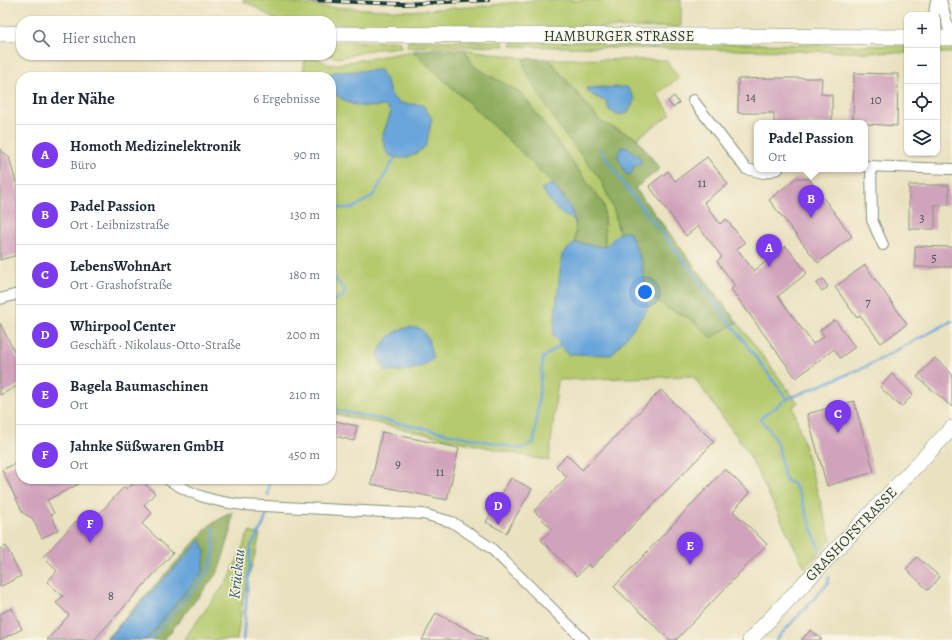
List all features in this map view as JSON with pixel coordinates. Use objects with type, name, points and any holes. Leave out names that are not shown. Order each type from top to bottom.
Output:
[{"type":"main road","points":[[0,34],[16,33]]},
{"type":"main road","name":"HAMBURGER STRASSE","points":[[336,34],[904,37]]},
{"type":"main road","name":"GRASHOFSTRASSE","points":[[750,640],[952,428]]},
{"type":"street","points":[[934,12],[936,0]]},
{"type":"street","points":[[942,0],[947,38]]},
{"type":"street","points":[[693,100],[746,169],[754,171]]},
{"type":"street","points":[[883,246],[872,220],[868,166],[952,169]]},
{"type":"street","points":[[0,299],[16,294]]},
{"type":"street","points":[[174,484],[188,493],[219,502],[243,505],[423,514],[452,522],[491,548],[584,640]]},
{"type":"green space","points":[[243,0],[266,0],[326,7],[407,11],[485,6],[534,0],[681,0],[681,27],[456,29],[336,24],[336,16],[269,16],[252,5],[243,2]]},
{"type":"green space","points":[[399,41],[402,47],[377,49],[339,58],[336,57],[336,42]]},
{"type":"green space","points":[[408,41],[503,41],[504,46],[407,47]]},
{"type":"green space","points":[[514,41],[904,46],[904,53],[512,46],[511,44]]},
{"type":"green space","points":[[940,46],[952,46],[952,53],[940,53]]},
{"type":"green space","points":[[433,49],[464,49],[475,67],[522,94],[604,205],[605,247],[575,243],[573,214],[569,205],[557,189],[504,135],[413,51]]},
{"type":"green space","points":[[464,49],[524,58],[525,70],[559,127],[601,180],[614,210],[619,233],[605,247],[604,205],[522,94],[475,67]]},
{"type":"green space","points":[[413,51],[518,149],[561,194],[569,205],[574,219],[575,228],[575,243],[564,252],[648,309],[646,291],[668,309],[690,318],[712,338],[737,322],[798,403],[793,406],[831,540],[805,568],[747,451],[693,376],[558,380],[549,461],[336,414],[336,95],[349,103],[356,105],[369,107],[385,106],[391,112],[382,137],[423,106],[404,104],[395,100],[389,90],[387,82],[336,76],[336,72],[303,72],[305,60],[319,60],[331,65]]},
{"type":"green space","points":[[524,58],[548,59],[601,122],[637,138],[660,169],[635,188],[737,322],[712,338],[690,318],[668,309],[646,291],[641,260],[629,231],[619,233],[614,210],[601,180],[559,127],[525,70]]},
{"type":"green space","points":[[549,59],[666,60],[679,78],[657,94],[671,114],[637,138],[601,122]],"holes":[[[600,87],[612,88],[609,110],[607,102],[592,95],[586,89]]]},
{"type":"green space","points":[[232,512],[231,532],[218,572],[164,640],[105,640],[211,524]]},
{"type":"green space","points":[[249,532],[260,535],[243,599],[237,640],[183,640],[230,577]]},
{"type":"water","points":[[380,70],[387,82],[391,96],[400,103],[423,105],[432,119],[426,146],[417,153],[408,157],[398,158],[387,154],[382,137],[391,112],[385,106],[356,105],[338,96],[336,94],[336,72],[334,72]]},
{"type":"water","points":[[627,87],[635,99],[628,113],[617,115],[609,110],[607,102],[592,95],[586,88]]},
{"type":"water","points":[[622,147],[628,147],[641,159],[641,163],[633,166],[633,170],[630,175],[626,174],[617,156]]},
{"type":"water","points":[[552,184],[569,205],[576,223],[572,218],[567,217],[558,211],[541,189]]},
{"type":"water","points":[[629,231],[641,260],[648,309],[612,355],[567,354],[553,334],[562,254],[575,243],[605,247],[619,233]]},
{"type":"water","points":[[410,327],[422,329],[428,339],[433,359],[423,366],[411,370],[398,372],[386,371],[378,358],[382,346],[393,334],[404,328]]},
{"type":"water","points":[[201,540],[205,552],[203,571],[146,640],[106,640]]},
{"type":"building","points":[[854,73],[898,74],[897,126],[868,124],[868,120],[853,120]]},
{"type":"building","points":[[822,78],[821,94],[832,95],[832,120],[774,120],[774,113],[738,113],[738,79]]},
{"type":"building","points":[[674,96],[679,103],[673,108],[668,101]]},
{"type":"building","points":[[0,149],[9,157],[16,183],[16,255],[0,260]]},
{"type":"building","points":[[707,157],[728,184],[704,202],[720,224],[726,219],[745,243],[737,249],[754,271],[786,246],[807,273],[778,296],[813,344],[824,336],[820,330],[835,320],[855,347],[840,358],[834,349],[796,378],[731,289],[735,286],[717,261],[722,257],[698,226],[686,236],[649,186],[668,171],[675,181]]},
{"type":"building","points":[[796,178],[809,179],[852,236],[818,263],[769,200]]},
{"type":"building","points":[[909,185],[949,185],[949,205],[935,205],[935,229],[909,229]]},
{"type":"building","points":[[915,246],[952,247],[952,267],[915,267]]},
{"type":"building","points":[[865,265],[907,324],[881,343],[860,315],[857,318],[835,287]]},
{"type":"building","points":[[823,279],[828,287],[822,291],[816,284]]},
{"type":"building","points":[[0,323],[16,355],[16,387],[0,395]]},
{"type":"building","points":[[935,358],[952,374],[952,407],[917,377]]},
{"type":"building","points":[[892,374],[913,395],[901,407],[880,387]]},
{"type":"building","points":[[661,390],[714,442],[591,568],[588,564],[577,576],[541,540],[552,529],[534,511],[567,477],[556,466],[567,455],[582,470]]},
{"type":"building","points":[[854,401],[874,472],[827,486],[807,414]]},
{"type":"building","points":[[336,421],[357,426],[354,441],[336,436]]},
{"type":"building","points":[[382,432],[459,448],[447,500],[371,484]]},
{"type":"building","points":[[16,463],[16,484],[79,484],[47,500],[54,513],[51,515],[58,530],[42,538],[32,518],[23,513],[2,470]]},
{"type":"building","points":[[725,469],[750,493],[733,511],[767,544],[676,640],[670,640],[614,587]]},
{"type":"building","points":[[511,478],[532,489],[506,533],[486,522]]},
{"type":"building","points":[[133,484],[145,484],[155,493],[144,505],[152,513],[142,524],[173,553],[94,640],[47,640],[69,615],[56,603],[63,596],[47,582],[57,571],[43,557],[76,521],[85,529],[124,487],[127,489]]},
{"type":"building","points":[[6,546],[21,576],[0,587],[0,549]]},
{"type":"building","points":[[917,557],[940,577],[928,590],[906,569]]},
{"type":"building","points":[[12,608],[22,629],[0,640],[0,614]]},
{"type":"building","points":[[436,613],[488,640],[422,640]]},
{"type":"building","points":[[811,630],[822,640],[801,640]]},
{"type":"waterway","points":[[600,149],[622,182],[697,278],[787,399],[762,417],[761,420],[770,430],[778,445],[784,476],[787,481],[793,484],[799,493],[819,548]]},
{"type":"waterway","name":"Krückau","points":[[336,208],[353,208],[373,196],[395,158]]},
{"type":"waterway","name":"Krückau","points":[[336,280],[345,290],[343,296],[336,300]]},
{"type":"waterway","points":[[787,399],[863,368],[952,321]]},
{"type":"waterway","points":[[336,410],[522,449],[534,442],[543,358],[560,345]]},
{"type":"waterway","name":"Krückau","points":[[268,495],[269,484]]},
{"type":"waterway","name":"Krückau","points":[[243,640],[251,546],[263,525],[267,514]]},
{"type":"waterway","points":[[150,640],[209,571],[214,551],[214,529]]},
{"type":"waterway","points":[[776,640],[828,583],[829,577]]},
{"type":"railway","points":[[309,0],[402,4],[488,0]]},
{"type":"place","name":"Padel Passion","points":[[811,218]]},
{"type":"place","name":"Homoth Medizinelektronik","points":[[769,267]]},
{"type":"place","name":"LebensWohnArt","points":[[838,433]]},
{"type":"place","name":"Whirpool Center","points":[[498,525]]},
{"type":"place","name":"Jahnke Süßwaren GmbH","points":[[90,543]]},
{"type":"place","name":"Bagela Baumaschinen","points":[[690,565]]}]
